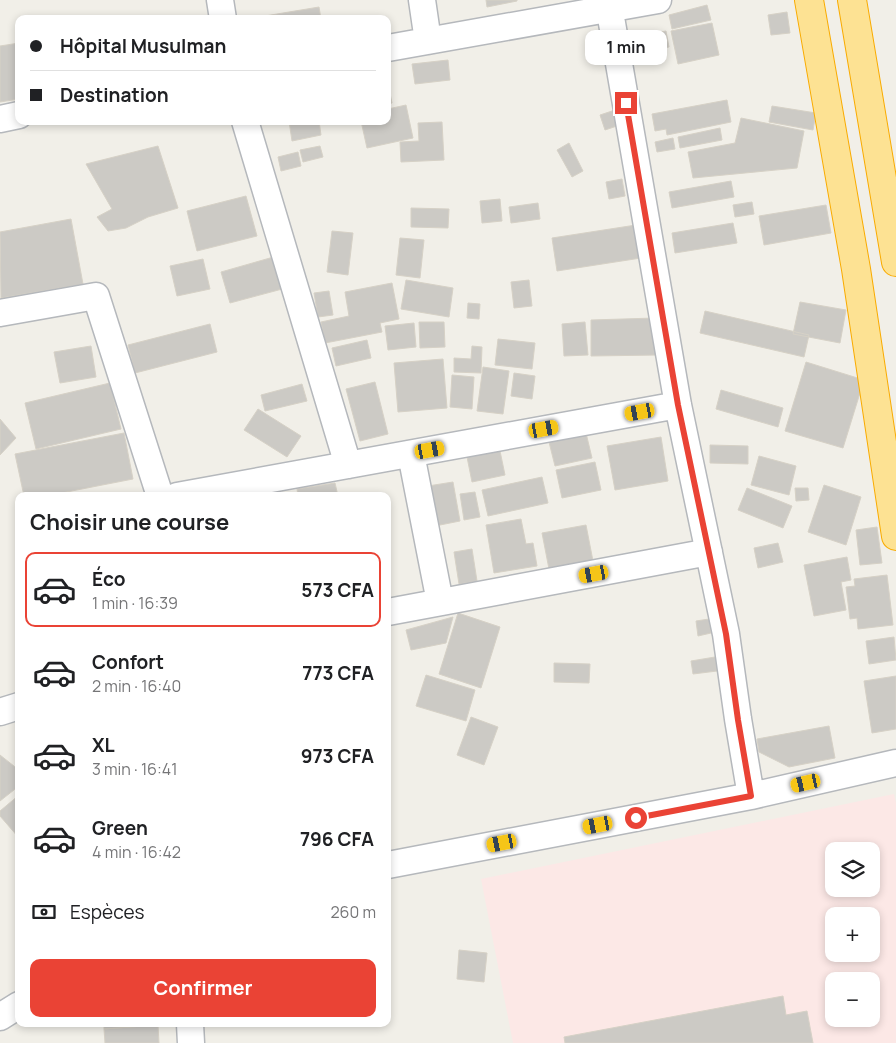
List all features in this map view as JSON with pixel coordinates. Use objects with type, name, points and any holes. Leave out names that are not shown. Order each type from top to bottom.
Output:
[{"type":"highway","points":[[809,0],[856,269],[896,536]]},
{"type":"highway","points":[[852,0],[896,262]]},
{"type":"street","points":[[220,0],[222,15]]},
{"type":"street","points":[[422,0],[428,41]]},
{"type":"street","points":[[391,47],[609,4],[658,0]]},
{"type":"street","points":[[609,4],[678,405],[726,634],[751,796]]},
{"type":"street","points":[[0,119],[15,116]]},
{"type":"street","points":[[246,125],[348,465]]},
{"type":"street","points":[[0,313],[96,296],[159,492]]},
{"type":"street","points":[[199,492],[678,405]]},
{"type":"street","points":[[411,454],[440,602]]},
{"type":"street","points":[[391,611],[709,552]]},
{"type":"street","points":[[0,712],[15,707]]},
{"type":"street","points":[[391,863],[751,796],[896,762]]},
{"type":"street","points":[[0,1017],[15,1008]]},
{"type":"street","points":[[190,1027],[191,1043]]},
{"type":"shaded area","points":[[894,794],[896,803],[896,1043],[513,1043],[481,879]]},
{"type":"building","points":[[486,0],[517,0],[517,1],[487,7]]},
{"type":"building","points":[[707,5],[711,20],[672,29],[669,15]]},
{"type":"building","points":[[319,7],[320,15],[271,15]]},
{"type":"building","points":[[787,12],[790,33],[771,35],[768,15]]},
{"type":"building","points":[[712,23],[719,55],[678,64],[671,31]]},
{"type":"building","points":[[666,31],[669,47],[652,50],[649,34]]},
{"type":"building","points":[[15,44],[15,100],[0,102],[0,46]]},
{"type":"building","points":[[448,60],[450,80],[415,84],[412,64]]},
{"type":"building","points":[[727,100],[731,122],[667,135],[666,129],[655,131],[652,114]]},
{"type":"building","points":[[406,105],[413,138],[367,148],[362,125],[391,125],[391,108]]},
{"type":"building","points":[[772,106],[816,113],[813,130],[769,122]]},
{"type":"building","points":[[615,110],[620,125],[605,130],[600,115]]},
{"type":"building","points":[[741,118],[804,131],[797,168],[693,178],[688,152],[735,143]]},
{"type":"building","points":[[442,122],[444,160],[401,162],[400,142],[419,141],[418,123]]},
{"type":"building","points":[[290,125],[320,125],[321,135],[292,141]]},
{"type":"building","points":[[720,128],[722,140],[680,148],[678,137]]},
{"type":"building","points":[[673,138],[675,149],[657,152],[655,142]]},
{"type":"building","points":[[569,143],[583,171],[572,177],[557,150]]},
{"type":"building","points":[[158,146],[178,208],[148,217],[126,228],[108,231],[97,217],[112,209],[86,164]]},
{"type":"building","points":[[320,146],[323,157],[303,162],[300,150]]},
{"type":"building","points":[[298,152],[301,166],[281,171],[278,157]]},
{"type":"building","points":[[622,179],[625,196],[609,199],[606,182]]},
{"type":"building","points":[[731,181],[734,197],[672,208],[669,192]]},
{"type":"building","points":[[246,196],[257,236],[197,251],[187,211]]},
{"type":"building","points":[[500,199],[502,221],[482,223],[480,201]]},
{"type":"building","points":[[752,202],[754,214],[735,217],[733,205]]},
{"type":"building","points":[[538,203],[540,219],[511,223],[509,207]]},
{"type":"building","points":[[826,205],[831,233],[764,245],[759,216]]},
{"type":"building","points":[[411,208],[449,209],[448,228],[411,227]]},
{"type":"building","points":[[71,219],[83,284],[1,298],[0,232]]},
{"type":"building","points":[[733,223],[737,243],[675,253],[672,233]]},
{"type":"building","points":[[636,225],[641,258],[557,271],[552,238]]},
{"type":"building","points":[[332,231],[353,233],[348,275],[327,272]]},
{"type":"building","points":[[400,238],[424,240],[420,278],[396,275]]},
{"type":"building","points":[[277,256],[286,288],[230,303],[221,272]]},
{"type":"building","points":[[203,259],[210,289],[177,296],[170,266]]},
{"type":"building","points":[[406,280],[453,288],[449,317],[401,309]]},
{"type":"building","points":[[529,280],[532,306],[514,308],[511,282]]},
{"type":"building","points":[[392,283],[399,319],[380,323],[382,332],[325,343],[321,322],[349,316],[345,292]]},
{"type":"building","points":[[329,291],[333,315],[318,317],[314,293]]},
{"type":"building","points":[[800,302],[846,310],[840,343],[793,334]]},
{"type":"building","points":[[468,303],[480,304],[479,319],[467,318]]},
{"type":"building","points":[[705,311],[809,335],[804,357],[700,333]]},
{"type":"building","points":[[655,318],[658,355],[591,356],[591,320]]},
{"type":"building","points":[[419,322],[444,322],[445,347],[420,348]]},
{"type":"building","points":[[585,322],[588,355],[564,356],[562,324]]},
{"type":"building","points":[[414,323],[416,347],[388,350],[385,326]]},
{"type":"building","points":[[210,324],[217,352],[135,373],[128,345]]},
{"type":"building","points":[[498,339],[535,343],[532,369],[495,365]]},
{"type":"building","points":[[367,340],[371,358],[336,366],[332,348]]},
{"type":"building","points":[[91,346],[96,377],[60,383],[54,352]]},
{"type":"building","points":[[472,346],[482,347],[481,373],[454,372],[454,358],[471,359]]},
{"type":"building","points":[[443,359],[447,408],[398,412],[394,363]]},
{"type":"building","points":[[806,362],[864,380],[843,448],[785,431]]},
{"type":"building","points":[[483,367],[509,371],[503,414],[477,411]]},
{"type":"building","points":[[514,373],[535,376],[532,399],[511,396]]},
{"type":"building","points":[[452,375],[474,377],[472,409],[450,407]]},
{"type":"building","points":[[375,382],[388,434],[360,441],[346,389]]},
{"type":"building","points":[[110,383],[121,429],[36,449],[25,403]]},
{"type":"building","points":[[302,384],[307,401],[265,411],[261,395]]},
{"type":"building","points":[[721,390],[783,408],[778,427],[716,409]]},
{"type":"building","points":[[258,409],[301,436],[287,457],[244,430]]},
{"type":"building","points":[[0,419],[16,438],[0,455]]},
{"type":"building","points":[[124,433],[133,479],[66,492],[23,492],[15,454]]},
{"type":"building","points":[[586,433],[592,458],[555,466],[549,442]]},
{"type":"building","points":[[661,437],[668,481],[615,490],[607,446]]},
{"type":"building","points":[[710,445],[748,446],[748,464],[710,463]]},
{"type":"building","points":[[500,451],[505,475],[472,482],[467,457]]},
{"type":"building","points":[[759,456],[796,466],[789,495],[751,485]]},
{"type":"building","points":[[595,462],[601,490],[562,498],[556,470]]},
{"type":"building","points":[[542,477],[548,503],[488,516],[482,490]]},
{"type":"building","points":[[453,482],[460,521],[435,526],[428,486]]},
{"type":"building","points":[[335,483],[337,492],[297,492],[297,489]]},
{"type":"building","points":[[824,485],[861,497],[846,545],[808,532]]},
{"type":"building","points":[[747,488],[792,506],[783,528],[738,510]]},
{"type":"building","points":[[795,488],[808,488],[809,500],[796,501]]},
{"type":"building","points":[[475,492],[480,517],[464,520],[460,494]]},
{"type":"building","points":[[521,519],[526,544],[533,543],[537,566],[494,573],[486,525]]},
{"type":"building","points":[[586,525],[593,561],[549,569],[542,533]]},
{"type":"building","points":[[877,527],[882,563],[860,565],[856,530]]},
{"type":"building","points":[[778,543],[783,562],[758,568],[754,548]]},
{"type":"building","points":[[472,549],[477,581],[459,584],[454,552]]},
{"type":"building","points":[[847,557],[851,580],[841,582],[846,610],[814,616],[804,565]]},
{"type":"building","points":[[887,575],[893,625],[858,629],[857,618],[850,619],[846,587],[855,586],[854,579]]},
{"type":"building","points":[[458,613],[500,627],[481,688],[439,674]]},
{"type":"building","points":[[453,617],[446,643],[411,650],[406,630]]},
{"type":"building","points":[[709,619],[711,633],[698,636],[696,621]]},
{"type":"building","points":[[894,637],[896,660],[869,664],[866,641]]},
{"type":"building","points":[[715,657],[717,671],[693,674],[691,661]]},
{"type":"building","points":[[554,663],[590,664],[589,683],[554,682]]},
{"type":"building","points":[[426,675],[475,690],[466,721],[416,706]]},
{"type":"building","points":[[896,676],[896,729],[872,733],[864,681]]},
{"type":"building","points":[[471,717],[498,727],[484,765],[457,755]]},
{"type":"building","points":[[829,726],[835,758],[789,767],[759,752],[757,739]]},
{"type":"building","points":[[0,755],[15,767],[15,789],[0,801]]},
{"type":"building","points":[[15,798],[15,833],[0,816],[0,811]]},
{"type":"building","points":[[459,950],[487,953],[484,982],[457,979]]},
{"type":"building","points":[[783,996],[786,1015],[807,1011],[813,1043],[565,1043],[564,1037]]},
{"type":"building","points":[[104,1027],[131,1027],[104,1029]]},
{"type":"building","points":[[158,1027],[159,1043],[105,1043],[104,1029]]},
{"type":"route","points":[[626,103],[678,405],[726,634],[751,796],[636,818]]}]
